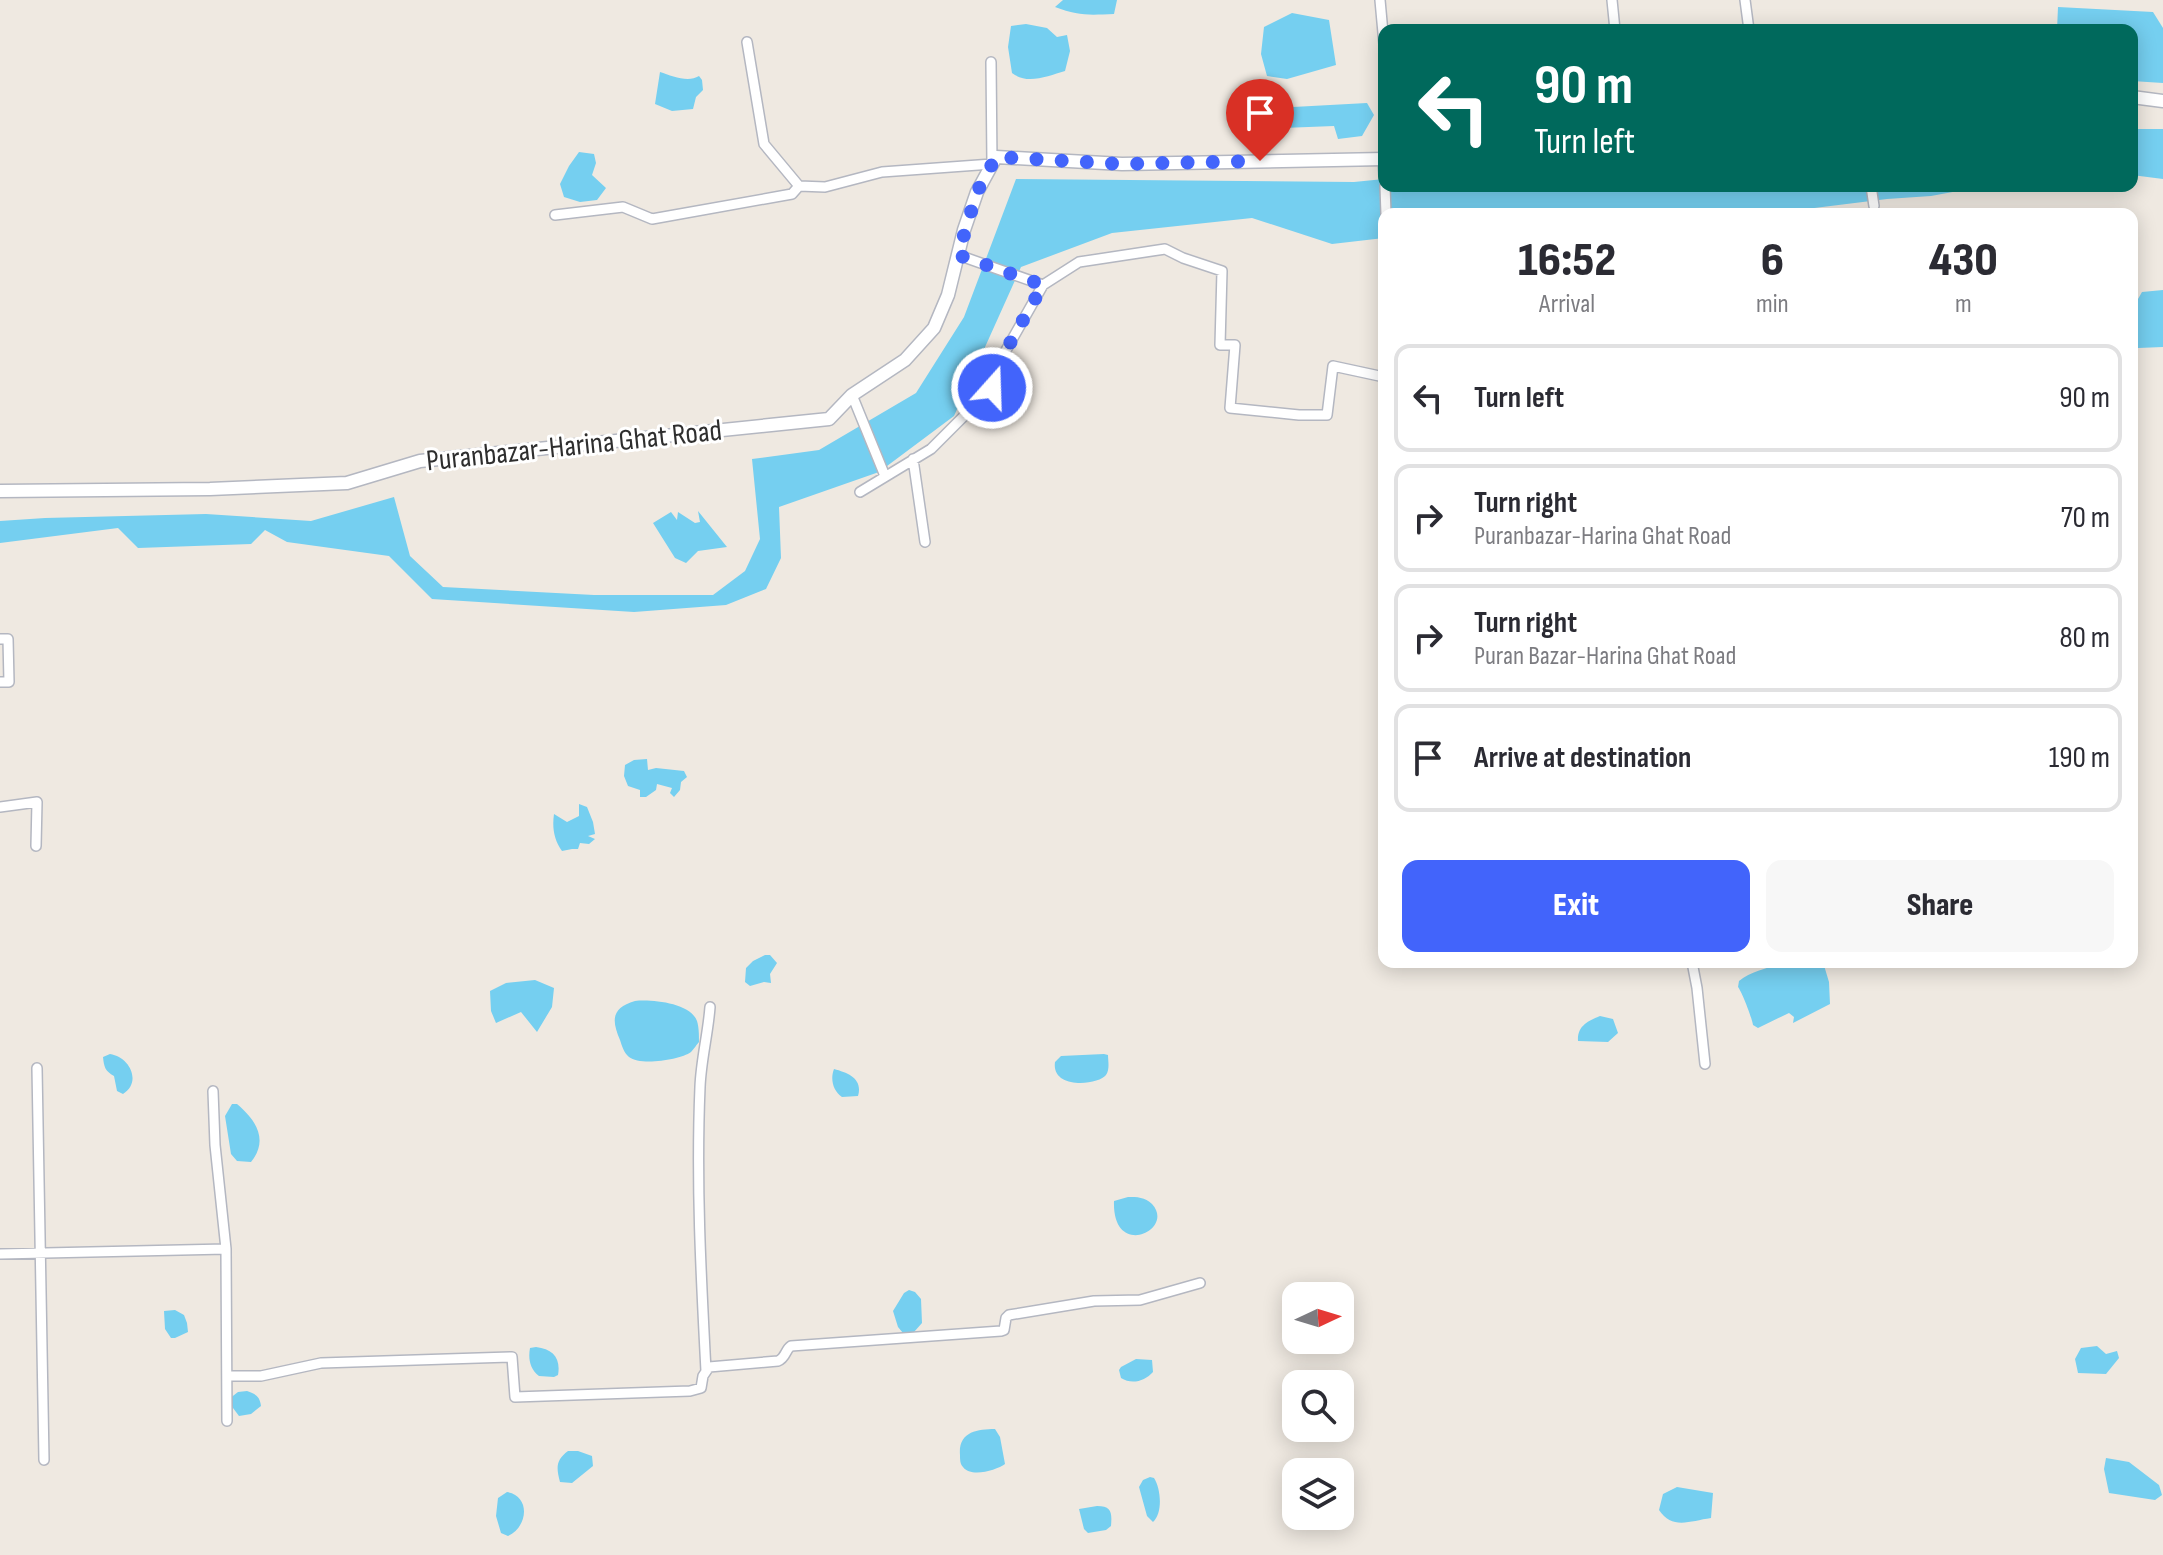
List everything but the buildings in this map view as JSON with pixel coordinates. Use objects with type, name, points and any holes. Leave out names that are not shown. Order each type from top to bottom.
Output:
[{"type":"main road","points":[[2138,98],[2163,101]]},
{"type":"main road","points":[[994,161],[1122,164],[1378,159]]},
{"type":"main road","name":"Puranbazar-Harina Ghat Road","points":[[0,491],[210,489],[347,483],[420,461],[829,419],[852,395],[905,360],[934,328],[948,295],[977,192],[994,161]]},
{"type":"street","points":[[1380,0],[1382,24]]},
{"type":"street","points":[[1612,0],[1614,24]]},
{"type":"street","points":[[1745,0],[1748,24]]},
{"type":"street","points":[[747,42],[764,144],[799,186],[825,187],[882,172],[994,161],[991,62]]},
{"type":"street","points":[[555,215],[623,207],[652,219],[792,194],[799,186]]},
{"type":"street","points":[[1872,192],[1874,206]]},
{"type":"street","points":[[860,492],[931,449],[992,388],[992,375],[1043,285],[1079,262],[1165,249],[1222,271],[1220,345],[1235,345],[1230,408],[1327,415],[1333,366],[1378,376]]},
{"type":"street","points":[[958,255],[1043,285]]},
{"type":"street","points":[[852,395],[885,476]]},
{"type":"street","points":[[913,459],[925,542]]},
{"type":"street","points":[[0,639],[8,639],[9,682],[0,682]]},
{"type":"street","points":[[0,807],[37,802],[36,846]]},
{"type":"street","points":[[1693,968],[1705,1064]]},
{"type":"street","points":[[227,1376],[261,1376],[321,1363],[512,1357],[515,1397],[690,1391],[701,1388],[706,1371],[699,1252],[701,1072],[710,1007]]},
{"type":"street","points":[[37,1068],[44,1460]]},
{"type":"street","points":[[213,1091],[215,1145],[226,1249],[227,1421]]},
{"type":"street","points":[[0,1254],[226,1249]]},
{"type":"street","points":[[706,1371],[709,1367],[778,1361],[791,1346],[1001,1331],[1009,1315],[1094,1301],[1140,1300],[1200,1283]]},
{"type":"water","points":[[1063,0],[1117,0],[1114,14],[1090,15],[1055,7]]},
{"type":"water","points":[[2058,7],[2153,12],[2163,28],[2163,83],[2138,81],[2138,24],[2057,24]]},
{"type":"water","points":[[1292,13],[1329,20],[1336,65],[1287,79],[1267,76],[1261,54],[1264,27]]},
{"type":"water","points":[[1026,24],[1047,28],[1057,37],[1067,35],[1070,51],[1065,71],[1031,79],[1012,73],[1008,47],[1011,26]]},
{"type":"water","points":[[660,72],[685,79],[699,76],[703,90],[696,97],[693,109],[672,111],[655,104]]},
{"type":"water","points":[[1367,103],[1374,115],[1362,136],[1338,139],[1334,126],[1254,129],[1256,109]]},
{"type":"water","points":[[2138,129],[2163,129],[2163,179],[2138,176]]},
{"type":"water","points":[[579,152],[594,154],[596,163],[592,175],[606,188],[597,200],[580,202],[564,197],[560,184]]},
{"type":"water","points":[[1016,179],[1354,182],[1378,180],[1378,192],[1953,192],[1814,208],[1378,208],[1378,239],[1332,244],[1252,218],[1112,233],[1021,267],[954,416],[879,472],[779,507],[781,558],[766,589],[726,605],[634,612],[432,599],[389,556],[287,542],[265,530],[251,544],[138,548],[118,528],[0,543],[0,521],[206,514],[311,521],[394,497],[410,556],[443,587],[594,595],[713,595],[745,571],[760,539],[752,459],[819,450],[916,393],[964,317]]},
{"type":"water","points":[[2163,290],[2163,347],[2138,348],[2138,299],[2142,292]]},
{"type":"water","points":[[698,511],[727,547],[698,551],[686,563],[675,558],[653,523],[671,512],[677,520],[678,512],[695,523],[700,522]]},
{"type":"water","points":[[647,759],[648,770],[684,771],[687,777],[674,797],[670,793],[672,788],[657,784],[656,790],[646,797],[640,797],[640,790],[628,786],[624,776],[625,765],[634,760]]},
{"type":"water","points":[[579,804],[587,807],[595,834],[588,836],[595,839],[589,844],[580,843],[578,849],[562,851],[554,834],[554,814],[567,822],[579,816]]},
{"type":"water","points":[[770,955],[777,963],[770,974],[771,983],[750,986],[745,982],[746,968]]},
{"type":"water","points":[[1765,968],[1825,968],[1830,1004],[1793,1023],[1794,1017],[1789,1013],[1758,1028],[1753,1025],[1738,987],[1739,981]]},
{"type":"water","points":[[535,980],[554,988],[552,1007],[537,1032],[521,1012],[496,1023],[491,1011],[490,991],[506,983]]},
{"type":"water","points":[[635,1001],[660,1002],[687,1010],[697,1021],[699,1042],[686,1055],[669,1059],[642,1061],[629,1057],[622,1047],[615,1020],[622,1007]]},
{"type":"water","points":[[1600,1016],[1613,1019],[1618,1033],[1608,1042],[1578,1041],[1581,1028]]},
{"type":"water","points":[[110,1054],[128,1065],[133,1077],[129,1089],[123,1094],[117,1091],[114,1076],[105,1066],[103,1057]]},
{"type":"water","points":[[1108,1055],[1107,1073],[1095,1081],[1068,1081],[1056,1071],[1055,1062],[1061,1056]]},
{"type":"water","points":[[834,1069],[857,1081],[858,1096],[842,1097],[836,1092],[832,1077]]},
{"type":"water","points":[[232,1104],[244,1110],[258,1131],[259,1146],[251,1162],[237,1161],[231,1154],[225,1116]]},
{"type":"water","points":[[1138,1197],[1152,1204],[1157,1214],[1156,1223],[1150,1230],[1131,1235],[1122,1230],[1116,1219],[1114,1201]]},
{"type":"water","points":[[909,1290],[921,1299],[922,1323],[914,1332],[903,1333],[893,1311]]},
{"type":"water","points":[[175,1310],[184,1315],[188,1332],[171,1338],[165,1329],[164,1311]]},
{"type":"water","points":[[2097,1346],[2106,1354],[2117,1351],[2119,1358],[2106,1374],[2078,1373],[2075,1359],[2081,1348]]},
{"type":"water","points":[[536,1347],[554,1355],[558,1375],[539,1376],[534,1370],[529,1352],[530,1348]]},
{"type":"water","points":[[1136,1359],[1152,1360],[1153,1372],[1138,1381],[1121,1378],[1121,1367]]},
{"type":"water","points":[[247,1391],[257,1396],[261,1406],[251,1414],[239,1416],[229,1399],[238,1392]]},
{"type":"water","points":[[995,1429],[1000,1437],[1005,1464],[984,1472],[967,1470],[960,1461],[962,1441],[975,1431]]},
{"type":"water","points":[[568,1451],[592,1456],[593,1466],[572,1483],[560,1482],[558,1472],[559,1461]]},
{"type":"water","points":[[2106,1458],[2129,1462],[2159,1485],[2162,1495],[2155,1500],[2109,1493],[2104,1469]]},
{"type":"water","points":[[1154,1478],[1160,1501],[1153,1522],[1147,1516],[1139,1487],[1143,1480]]},
{"type":"water","points":[[1677,1487],[1713,1493],[1711,1518],[1682,1523],[1664,1516],[1659,1510],[1663,1494]]},
{"type":"water","points":[[507,1492],[520,1499],[524,1512],[520,1526],[508,1536],[501,1533],[496,1516],[498,1498]]},
{"type":"water","points":[[1097,1506],[1110,1511],[1111,1526],[1088,1533],[1079,1509]]},
{"type":"route","points":[[992,388],[992,375],[1043,285],[958,255],[977,192],[996,157],[1122,164],[1260,161]]}]
